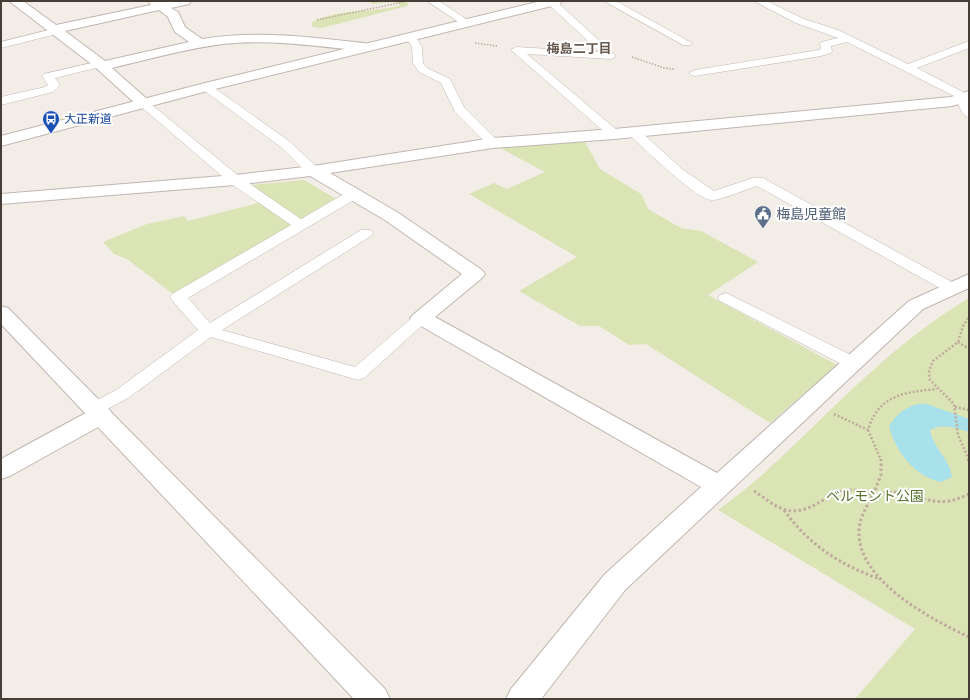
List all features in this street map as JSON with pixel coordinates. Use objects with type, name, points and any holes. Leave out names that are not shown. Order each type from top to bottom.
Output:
[{"type":"street","points":[[14,5],[39,1]]},
{"type":"street","points":[[56,30],[157,4],[185,1]]},
{"type":"street","points":[[1,141],[142,103],[363,47],[554,2]]},
{"type":"street","points":[[157,4],[173,15],[180,29],[199,43]]},
{"type":"street","points":[[14,5],[56,30],[101,65],[142,103]]},
{"type":"street","points":[[101,65],[199,43],[226,40],[299,40],[363,47]]},
{"type":"street","points":[[1,199],[235,180],[313,171],[493,143],[614,134],[952,100],[965,97]]},
{"type":"street","points":[[313,171],[391,216],[475,274],[421,318],[719,486]]},
{"type":"street","points":[[522,699],[615,582],[916,304],[960,284]]},
{"type":"street","points":[[1,313],[374,699]]},
{"type":"street","points":[[1,470],[98,412]]},
{"type":"lane","points":[[432,1],[467,23]]},
{"type":"lane","points":[[609,1],[687,43]]},
{"type":"lane","points":[[759,1],[800,21],[848,38],[890,60],[909,67],[965,97],[969,114]]},
{"type":"lane","points":[[554,2],[611,56]]},
{"type":"lane","points":[[1,45],[56,30]]},
{"type":"lane","points":[[410,36],[417,47],[418,63],[423,70],[446,82],[459,109],[493,143]]},
{"type":"lane","points":[[695,73],[821,54],[827,51],[825,44],[848,38]]},
{"type":"lane","points":[[909,67],[969,44]]},
{"type":"lane","points":[[611,56],[516,50],[614,134]]},
{"type":"lane","points":[[1,101],[49,90],[54,85],[48,76],[101,65]]},
{"type":"lane","points":[[206,87],[285,144],[313,171]]},
{"type":"lane","points":[[142,103],[235,180],[301,225]]},
{"type":"lane","points":[[634,132],[677,172],[712,196],[758,181],[960,284]]},
{"type":"lane","points":[[354,194],[178,298],[208,331],[358,374],[421,318]]},
{"type":"lane","points":[[98,412],[208,331],[366,234]]},
{"type":"lane","points":[[726,298],[853,362]]},
{"type":"path","points":[[317,20],[408,1]]},
{"type":"path","points":[[611,56],[640,58],[664,68],[672,68],[688,74],[695,73]]},
{"type":"path","points":[[969,317],[963,326],[958,342],[933,361],[929,371],[930,380],[954,404],[958,435],[969,461]]},
{"type":"path","points":[[958,342],[969,349]]},
{"type":"path","points":[[868,430],[878,408],[887,401],[904,395],[938,388]]},
{"type":"path","points":[[955,407],[969,410]]},
{"type":"path","points":[[831,413],[868,430],[881,456],[882,478],[862,513],[859,535],[863,553],[880,579],[916,608],[943,625],[969,637]]},
{"type":"path","points":[[751,490],[784,509],[795,511],[807,509],[842,491],[852,489],[873,494],[896,491],[935,502],[952,502],[969,494]]},
{"type":"path","points":[[784,509],[802,533],[826,555],[847,567],[880,579]]},
{"type":"green space","points":[[369,1],[405,1],[409,4],[407,6],[322,28],[313,27],[311,23],[333,15],[390,8],[401,5],[395,2],[372,4]]},
{"type":"green space","points":[[584,140],[600,169],[641,194],[648,209],[681,228],[701,231],[758,262],[708,295],[837,365],[770,423],[646,344],[629,345],[599,326],[580,326],[519,291],[577,257],[469,194],[494,183],[507,189],[545,172],[500,148]]},
{"type":"green space","points":[[304,180],[338,200],[173,294],[127,259],[114,254],[103,242],[147,224],[184,216],[188,221],[270,200],[250,185]]},
{"type":"green space","name":"ベルモント公園","points":[[969,298],[969,699],[855,699],[915,629],[718,510],[763,474],[887,358],[913,336],[940,316]]},
{"type":"water","points":[[918,404],[927,404],[969,419],[969,432],[945,427],[930,430],[934,442],[951,471],[952,477],[941,482],[922,474],[908,462],[896,445],[889,426],[901,412]]},
{"type":"place","name":"大正新道","points":[[51,134]]},
{"type":"place","name":"梅島児童館","points":[[763,229]]},
{"type":"district","name":"梅島二丁目","points":[[579,48]]}]
